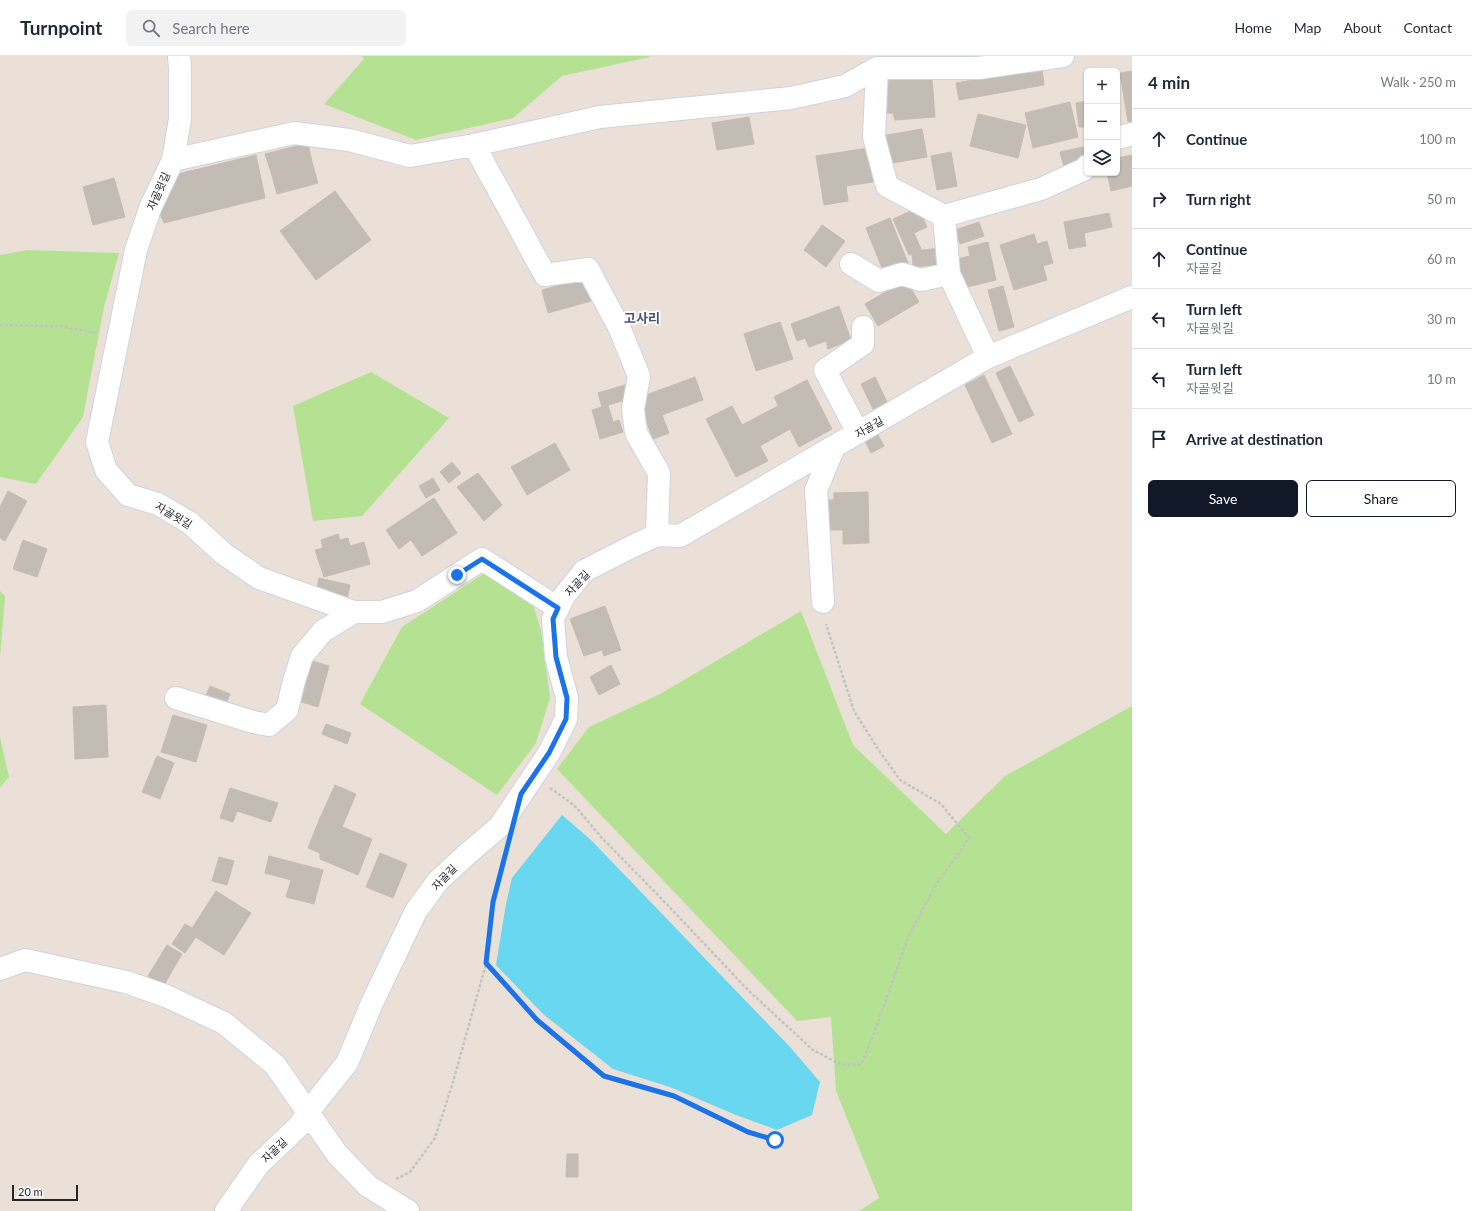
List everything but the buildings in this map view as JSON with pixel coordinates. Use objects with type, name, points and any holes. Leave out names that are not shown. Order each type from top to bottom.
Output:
[{"type":"street","name":"자골윗길","points":[[179,56],[180,119],[173,160],[151,206],[136,250],[97,442],[106,470],[128,495],[158,504],[190,523],[224,554],[259,578],[354,612],[382,612],[417,601],[482,559],[558,608]]},
{"type":"street","points":[[173,160],[294,133],[349,140],[410,156],[474,145],[600,117],[791,98],[844,86],[877,68],[979,68],[1063,56]]},
{"type":"street","points":[[877,68],[874,137],[886,186],[944,216],[1041,190],[1084,169]]},
{"type":"street","points":[[1120,137],[1132,134]]},
{"type":"street","points":[[474,145],[545,275],[588,269],[619,327],[639,376],[634,409],[636,433],[659,473],[658,535]]},
{"type":"street","points":[[944,216],[949,274],[988,357]]},
{"type":"street","points":[[851,264],[879,281],[902,274],[921,280],[949,274]]},
{"type":"street","name":"자골길","points":[[226,1211],[258,1165],[300,1125],[308,1112],[346,1063],[372,1003],[416,911],[438,881],[500,826],[549,753],[566,719],[567,698],[556,657],[553,619],[564,596],[584,571],[658,535],[680,536],[988,357],[1132,297]]},
{"type":"street","points":[[858,433],[825,370],[863,344],[863,327]]},
{"type":"street","points":[[823,602],[816,490],[834,447]]},
{"type":"street","points":[[176,698],[253,722],[270,724],[287,710],[302,656],[323,631],[354,612]]},
{"type":"street","points":[[0,969],[26,960],[126,982],[166,996],[224,1023],[275,1065],[337,1154],[368,1186],[408,1211]]},
{"type":"path","points":[[0,325],[59,326],[92,332],[118,339]]},
{"type":"path","points":[[533,776],[574,805],[602,838],[750,991],[813,1050],[842,1065],[861,1064],[872,1039],[909,935],[934,888],[969,838],[941,804],[900,780],[854,711],[826,626],[823,602]]},
{"type":"path","points":[[373,1190],[410,1172],[435,1138],[453,1082],[486,963],[493,902],[507,848]]},
{"type":"path","points":[[486,963],[537,1020],[604,1076],[674,1096],[748,1132],[775,1140]]},
{"type":"green space","points":[[361,56],[650,57],[562,76],[513,118],[416,140],[324,104],[364,59]]},
{"type":"green space","points":[[27,250],[119,253],[104,307],[83,417],[36,484],[0,477],[0,255]]},
{"type":"green space","points":[[371,372],[449,418],[362,516],[313,521],[293,406]]},
{"type":"green space","points":[[483,574],[528,589],[541,630],[550,698],[536,743],[497,795],[360,704],[402,627]]},
{"type":"green space","points":[[0,591],[5,596],[0,659]]},
{"type":"green space","points":[[801,611],[853,745],[946,834],[1005,776],[1132,706],[1132,1211],[859,1211],[879,1198],[836,1091],[831,1017],[797,1021],[557,769],[589,727],[660,694]]},
{"type":"green space","points":[[0,737],[9,777],[0,787]]},
{"type":"water","points":[[562,815],[591,840],[791,1048],[820,1082],[812,1115],[777,1130],[736,1115],[670,1087],[613,1069],[543,1014],[496,965],[512,878]]},
{"type":"district","name":"고사리","points":[[642,318]]},
{"type":"route","points":[[457,575],[482,559],[558,608],[553,619],[556,657],[567,698],[566,719],[549,753],[521,794],[493,902],[486,963],[537,1020],[604,1076],[674,1096],[748,1132],[775,1140]]}]
